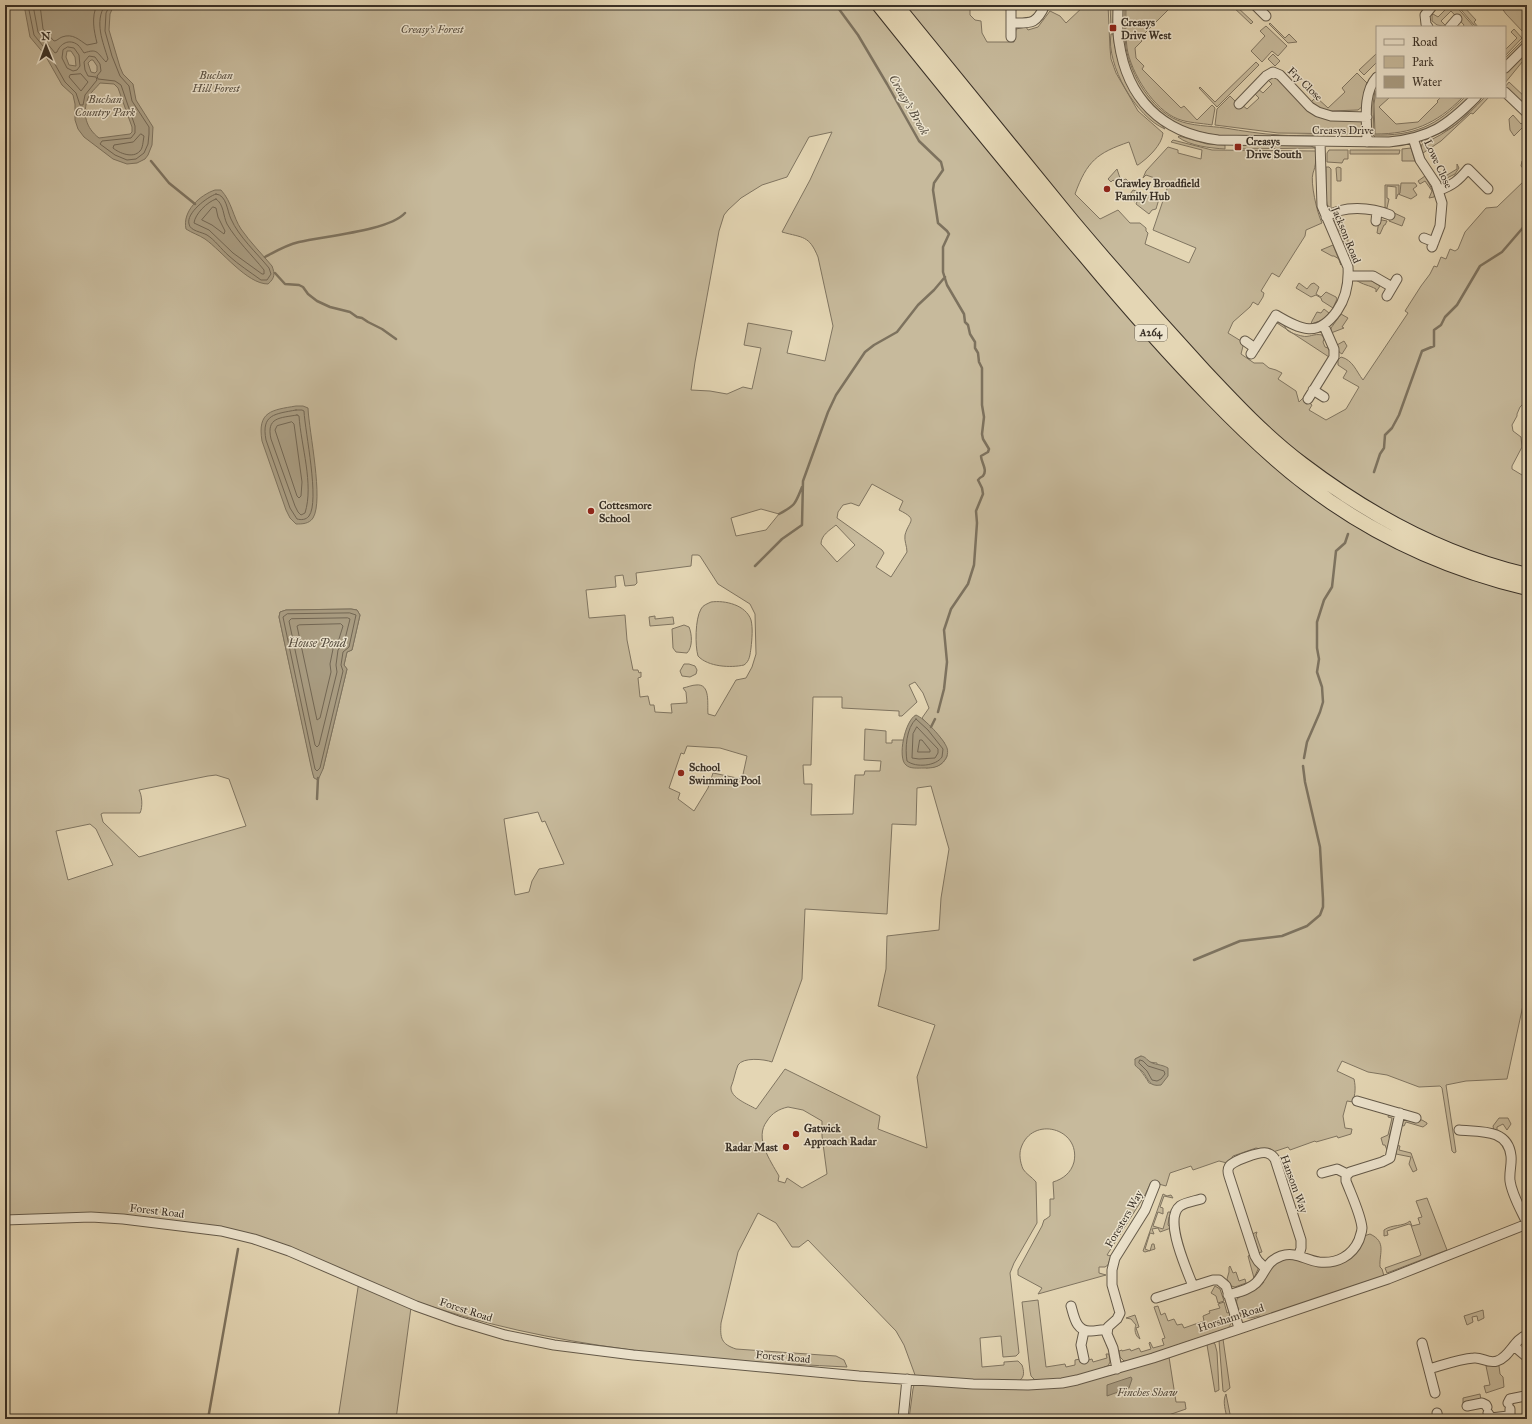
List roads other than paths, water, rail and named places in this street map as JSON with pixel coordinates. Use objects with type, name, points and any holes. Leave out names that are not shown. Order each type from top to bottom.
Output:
[{"type":"highway","name":"A264","points":[[879,5],[1042,206],[1106,281],[1176,361],[1258,445],[1328,500],[1360,521],[1402,544],[1463,569],[1527,588]]},
{"type":"highway","name":"A264","points":[[896,5],[1000,135],[1111,267],[1227,396],[1269,436],[1301,464],[1332,486],[1363,507],[1399,527],[1456,553],[1527,575]]},
{"type":"street","points":[[1011,5],[1011,37]]},
{"type":"street","points":[[1011,23],[1034,22],[1040,15],[1045,5]]},
{"type":"street","name":"Creasys Drive","points":[[1118,5],[1119,42],[1126,71],[1134,88],[1154,114],[1168,124],[1188,134],[1218,140],[1389,142],[1425,135],[1443,126],[1457,116],[1475,98]]},
{"type":"street","points":[[1255,5],[1266,16]]},
{"type":"street","points":[[1427,26],[1425,15],[1433,5]]},
{"type":"street","points":[[1451,26],[1457,19]]},
{"type":"street","points":[[1506,67],[1527,46]]},
{"type":"street","name":"Fry Close","points":[[1239,104],[1266,76],[1273,72],[1280,75],[1310,107],[1318,112],[1331,116],[1367,117]]},
{"type":"street","points":[[1367,142],[1369,90],[1376,79]]},
{"type":"street","points":[[1506,93],[1527,112]]},
{"type":"street","name":"Lowe Close","points":[[1413,138],[1418,156],[1439,190],[1442,203],[1441,218],[1433,245],[1424,238]]},
{"type":"street","name":"Jackson Road","points":[[1320,142],[1321,200],[1326,217],[1346,260],[1349,276],[1343,302],[1328,323],[1324,326]]},
{"type":"street","points":[[1439,190],[1451,186],[1457,182],[1466,166],[1488,189]]},
{"type":"street","points":[[1326,217],[1339,210],[1377,211],[1390,215]]},
{"type":"street","points":[[1376,221],[1377,211]]},
{"type":"street","points":[[1349,276],[1372,276],[1395,283],[1387,296]]},
{"type":"street","points":[[1268,309],[1294,326],[1312,329],[1324,326],[1334,349],[1334,356],[1308,399]]},
{"type":"street","points":[[1245,341],[1253,351],[1276,315]]},
{"type":"street","points":[[1313,390],[1324,397]]},
{"type":"street","points":[[1357,1101],[1416,1118]]},
{"type":"street","points":[[1322,1173],[1337,1169],[1347,1174],[1390,1158],[1400,1113]]},
{"type":"street","points":[[1459,1130],[1496,1134],[1505,1141],[1511,1157],[1511,1186],[1527,1224]]},
{"type":"street","name":"Hansom Way","points":[[1265,1268],[1255,1256],[1229,1176],[1229,1165],[1238,1160],[1263,1152],[1270,1154],[1274,1159],[1301,1240],[1299,1255]]},
{"type":"street","points":[[1228,1295],[1254,1285],[1259,1280],[1265,1268],[1272,1261],[1281,1256],[1290,1254],[1299,1255],[1310,1260],[1329,1262],[1346,1256],[1354,1248],[1362,1232],[1362,1227],[1346,1181],[1347,1174]]},
{"type":"street","name":"Foresters Way","points":[[1107,1330],[1117,1319],[1120,1313],[1112,1285],[1112,1270],[1115,1258],[1145,1210],[1156,1185]]},
{"type":"street","points":[[1193,1286],[1175,1234],[1174,1221],[1180,1206],[1201,1199]]},
{"type":"street","name":"Forest Road","points":[[5,1220],[91,1217],[123,1219],[221,1231],[254,1239],[416,1306],[452,1319],[497,1333],[554,1345],[633,1355],[933,1381]]},
{"type":"street","name":"Horsham Road","points":[[933,1381],[973,1384],[1043,1384],[1070,1381],[1117,1369],[1388,1279],[1527,1224]]},
{"type":"street","points":[[1156,1298],[1217,1279],[1224,1284],[1239,1328]]},
{"type":"street","points":[[1071,1306],[1077,1324],[1084,1331],[1107,1330],[1117,1369]]},
{"type":"street","points":[[1084,1331],[1081,1342],[1084,1359]]},
{"type":"street","points":[[1429,1369],[1472,1358],[1488,1362],[1502,1359],[1522,1337],[1527,1335]]},
{"type":"street","points":[[1422,1343],[1435,1393]]},
{"type":"street","points":[[1514,1346],[1527,1357]]},
{"type":"street","points":[[903,1419],[907,1379]]},
{"type":"street","points":[[1467,1406],[1482,1403],[1486,1405],[1491,1418],[1505,1414],[1510,1399],[1525,1396]]},
{"type":"water","points":[[24,5],[114,5],[110,14],[109,30],[120,67],[123,74],[133,84],[136,100],[153,127],[152,145],[145,159],[137,163],[127,164],[113,159],[84,137],[78,129],[75,120],[75,104],[73,95],[62,85],[45,55],[30,37]],"holes":[[[67,51],[71,51],[75,57],[76,66],[69,65],[66,57]],[[93,60],[97,66],[97,71],[95,73],[91,72],[88,63]],[[100,83],[114,84],[118,88],[132,127],[132,132],[130,134],[99,138],[91,130],[86,120],[85,110],[89,96]]]},
{"type":"water","points":[[221,190],[225,195],[241,229],[272,266],[274,276],[268,284],[260,283],[243,273],[212,244],[186,229],[185,222],[189,210],[198,200],[209,192]]},
{"type":"water","points":[[296,406],[308,408],[317,482],[316,509],[313,518],[307,523],[303,524],[296,524],[290,518],[286,510],[262,441],[261,431],[264,418],[268,414],[280,409]]},
{"type":"water","name":"House Pond","points":[[286,610],[357,610],[360,615],[352,650],[347,652],[344,665],[347,669],[323,769],[318,780],[314,778],[312,771],[279,617],[280,612]]},
{"type":"water","points":[[916,715],[924,720],[933,729],[942,739],[947,748],[948,752],[946,759],[941,764],[933,768],[912,768],[906,765],[903,761],[902,747],[906,731],[912,718]]},
{"type":"water","points":[[1141,1056],[1153,1063],[1168,1068],[1168,1076],[1161,1085],[1152,1084],[1143,1072],[1135,1065],[1135,1059]]},
{"type":"water","points":[[1131,1377],[1132,1379],[1129,1388],[1107,1396],[1107,1385]]},
{"type":"waterway","name":"Creasy's Brook","points":[[836,5],[858,35],[919,141],[941,162],[943,170],[934,183],[933,190],[938,223],[949,234],[943,247],[943,272],[947,285],[964,314],[965,322],[968,325],[970,334],[975,342],[975,348],[982,368],[982,405],[984,417],[982,434],[983,439],[989,449],[988,452],[981,456],[985,471],[983,476],[978,480],[983,494],[976,511],[977,523],[974,565],[968,584],[951,609],[944,630],[947,662],[944,689],[938,712]]},
{"type":"waterway","points":[[151,161],[169,183],[195,204]]},
{"type":"waterway","points":[[265,257],[294,243],[371,229],[397,219],[405,213]]},
{"type":"waterway","points":[[1374,472],[1380,454],[1384,448],[1385,435],[1392,428],[1399,415],[1422,351],[1434,346],[1434,330],[1441,325],[1445,317],[1457,305],[1480,266],[1502,252],[1527,223]]},
{"type":"waterway","points":[[275,273],[285,284],[299,285],[317,301],[330,307],[350,312],[382,329],[396,339]]},
{"type":"waterway","points":[[755,566],[782,539],[802,525],[803,481],[828,412],[836,395],[865,352],[897,332],[918,305],[945,277]]},
{"type":"waterway","points":[[779,514],[794,504],[802,487]]},
{"type":"waterway","points":[[1304,758],[1307,742],[1323,702],[1322,687],[1317,672],[1319,659],[1317,648],[1317,622],[1324,600],[1332,587],[1336,551],[1345,543],[1348,534]]},
{"type":"waterway","points":[[931,727],[935,719]]},
{"type":"waterway","points":[[1194,960],[1240,941],[1282,936],[1307,926],[1320,915],[1323,907],[1320,847],[1305,782],[1303,766]]},
{"type":"waterway","points":[[317,799],[318,778]]},
{"type":"waterway","points":[[208,1419],[238,1249]]},
{"type":"place","name":"Creasys Drive West","points":[[1113,28]]},
{"type":"place","name":"Creasys Drive South","points":[[1238,147]]},
{"type":"place","name":"Crawley Broadfield Family Hub","points":[[1107,189]]},
{"type":"place","name":"Cottesmore School","points":[[591,511]]},
{"type":"place","name":"School Swimming Pool","points":[[681,773]]},
{"type":"place","name":"Gatwick Approach Radar","points":[[796,1134]]},
{"type":"place","name":"Radar Mast","points":[[786,1147]]},
{"type":"park label","name":"Creasy's Forest","points":[[432,29]]},
{"type":"park label","name":"Buchan Hill Forest","points":[[216,81]]},
{"type":"park label","name":"Buchan Country Park","points":[[105,105]]},
{"type":"park label","name":"Finches Shaw","points":[[1147,1392]]}]
